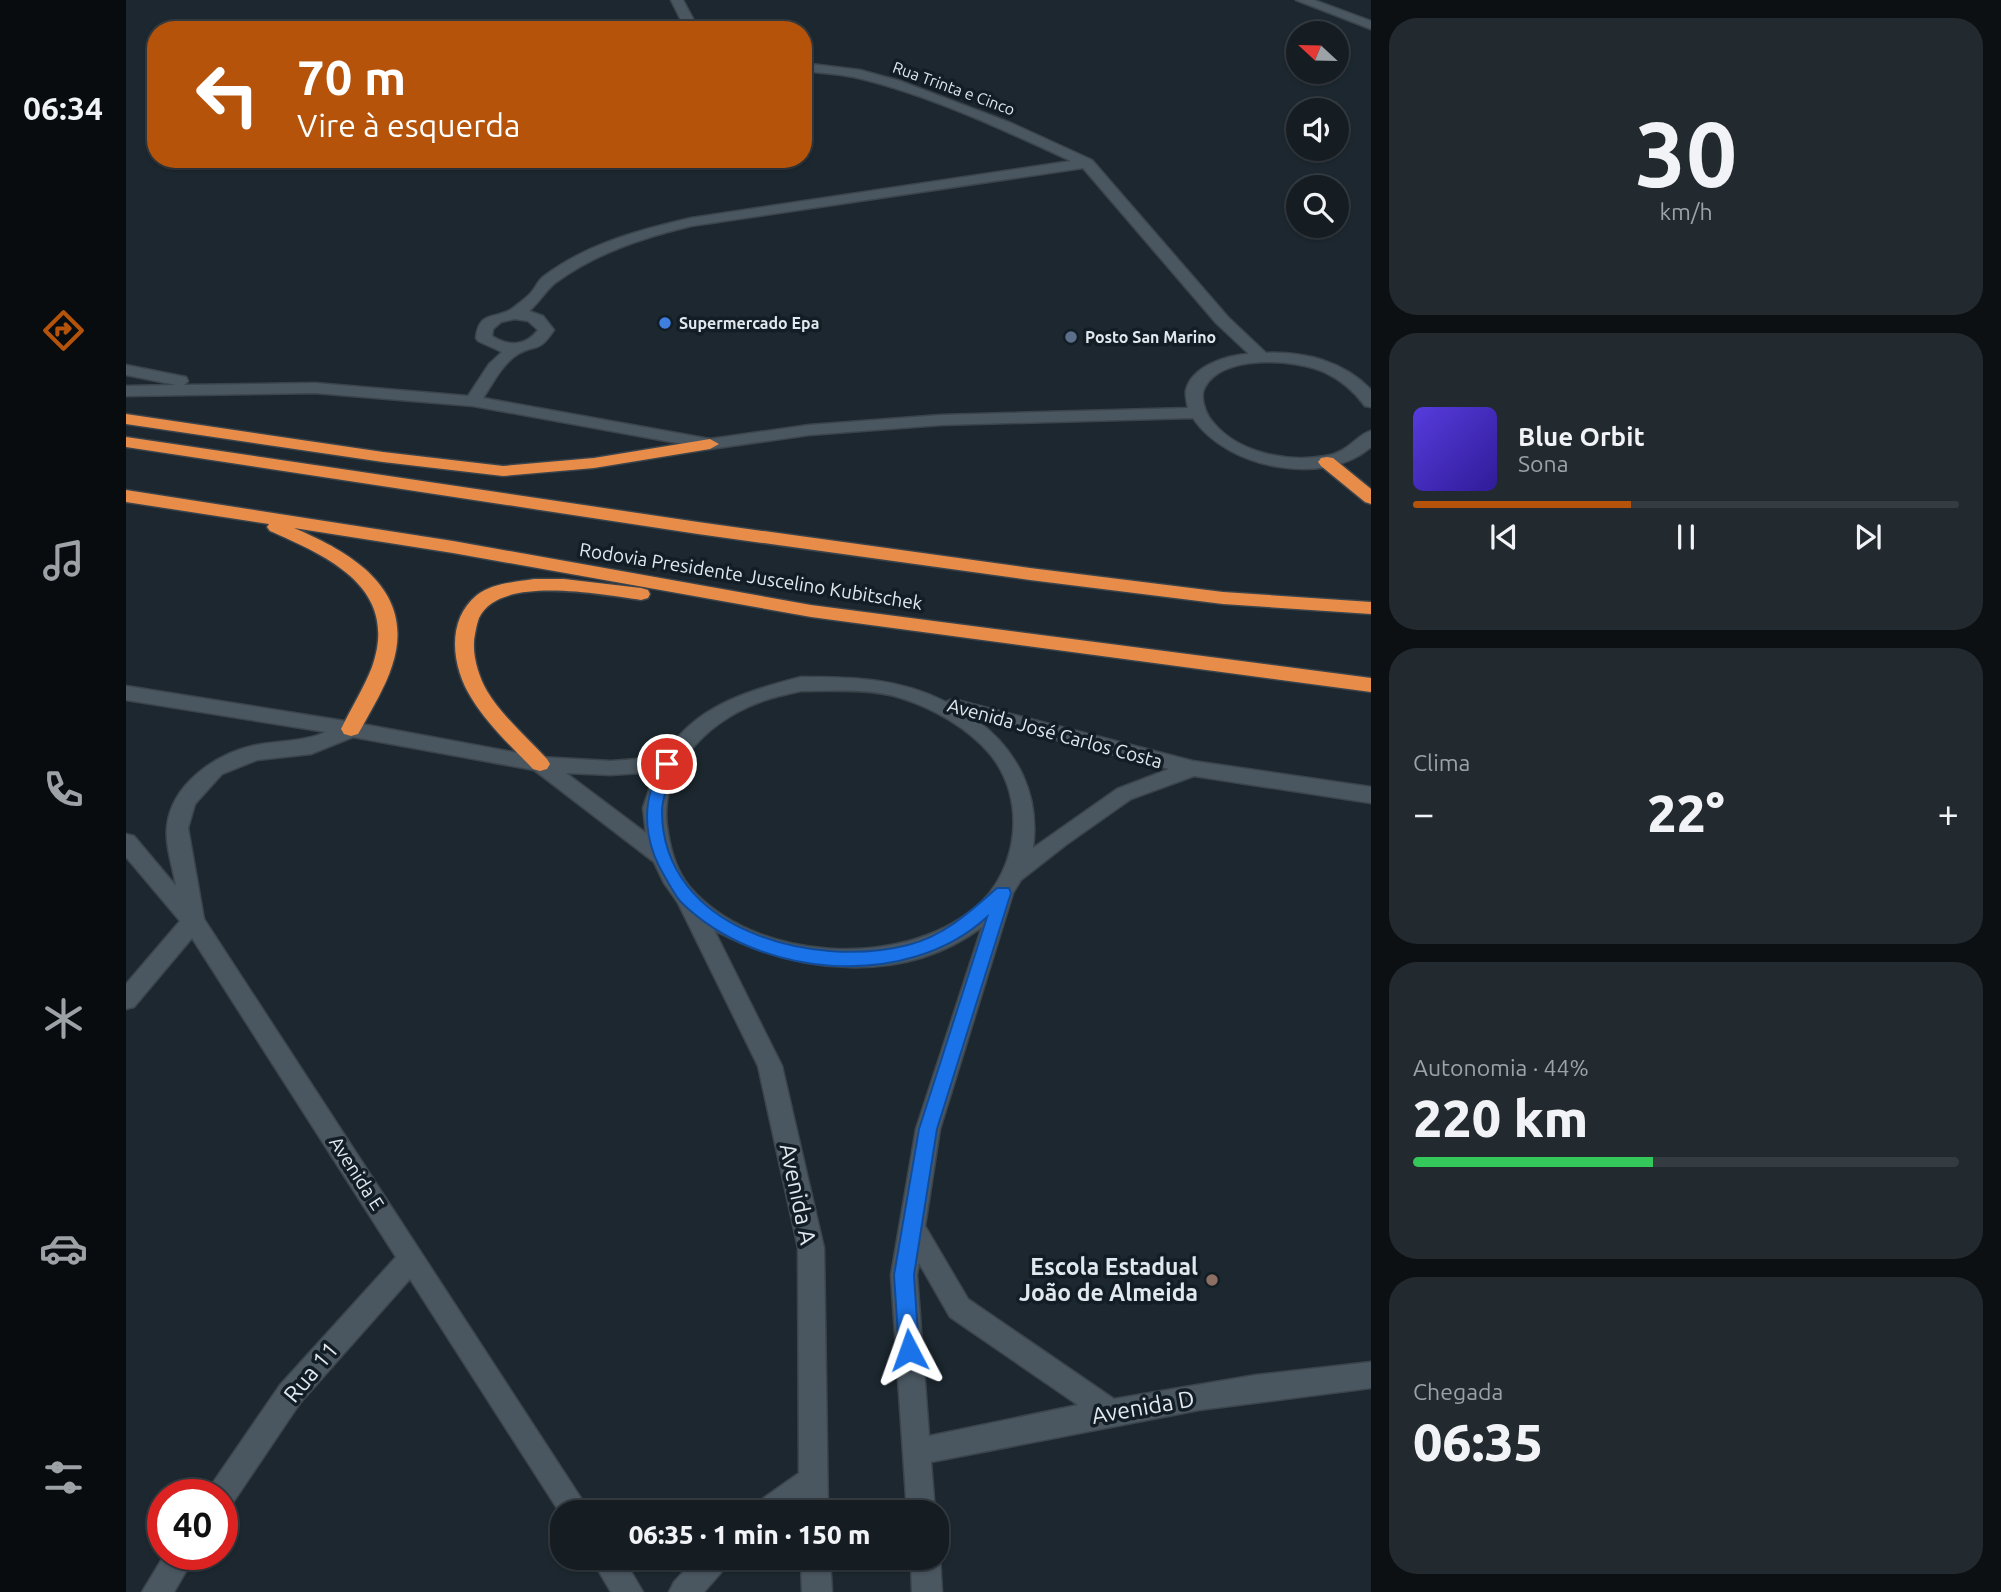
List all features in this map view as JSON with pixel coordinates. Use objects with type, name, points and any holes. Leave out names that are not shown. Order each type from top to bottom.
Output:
[{"type":"highway","points":[[126,419],[383,457],[503,471],[594,463],[710,444]]},
{"type":"highway","name":"Rodovia Presidente Juscelino Kubitschek","points":[[126,442],[698,528],[1030,574],[1223,598],[1371,608]]},
{"type":"highway","points":[[1327,462],[1371,498]]},
{"type":"highway","name":"Rodovia Presidente Juscelino Kubitschek","points":[[126,496],[453,547],[811,611],[1371,685]]},
{"type":"highway","points":[[245,514],[321,546],[345,561],[365,576],[381,600],[387,625],[385,656],[351,729]]},
{"type":"highway","points":[[540,764],[480,695],[464,657],[464,626],[474,609],[494,592],[527,584],[811,611]]},
{"type":"street","points":[[677,0],[688,21]]},
{"type":"street","points":[[1302,0],[1371,25]]},
{"type":"street","name":"Rua Trinta e Cinco","points":[[812,68],[860,74],[895,84],[1029,135],[1087,163]]},
{"type":"street","points":[[523,315],[546,282],[592,253],[641,234],[678,225],[1087,163],[1222,320],[1260,356]]},
{"type":"street","points":[[523,315],[542,321],[546,330],[542,339],[530,346],[514,349],[495,346],[484,338],[485,327],[496,318],[523,315]]},
{"type":"street","points":[[1222,320],[1234,360]]},
{"type":"street","points":[[495,346],[495,367]]},
{"type":"street","points":[[473,401],[495,367],[514,349]]},
{"type":"street","points":[[1371,402],[1365,392],[1345,376],[1319,365],[1290,358],[1260,356],[1234,360],[1213,369],[1199,381],[1192,396],[1195,413],[1209,432],[1231,448],[1262,459],[1294,464],[1327,462],[1361,450],[1371,436]]},
{"type":"street","points":[[126,370],[216,388]]},
{"type":"street","points":[[126,391],[315,388],[473,401],[710,444],[809,429],[941,421],[1195,413]]},
{"type":"street","points":[[661,856],[654,809],[667,764],[700,726],[746,699],[801,684],[861,684],[918,697],[967,722],[1004,758],[1024,802],[1025,848],[1006,886],[928,1129],[904,1275],[920,1500]]},
{"type":"street","points":[[126,693],[351,729],[540,764],[611,768],[667,764]]},
{"type":"street","name":"Avenida José Carlos Costa","points":[[918,697],[1193,768],[1371,795]]},
{"type":"street","points":[[126,1000],[193,921],[177,828],[185,800],[215,769],[254,753],[311,747],[351,729]]},
{"type":"street","points":[[540,764],[661,856]]},
{"type":"street","name":"Avenida José Carlos Costa","points":[[687,898],[730,931],[786,953],[850,960],[911,951],[964,928],[1059,838],[1124,794],[1193,768]]},
{"type":"street","name":"Avenida E","points":[[126,842],[193,921],[568,1500]]},
{"type":"street","name":"Avenida A","points":[[661,856],[687,898],[770,1066],[811,1248],[814,1500]]},
{"type":"street","points":[[912,1227],[959,1308],[1109,1411]]},
{"type":"street","name":"Rua 11","points":[[232,1479],[290,1394],[412,1258]]},
{"type":"street","name":"Avenida D","points":[[916,1452],[1109,1411],[1302,1381],[1371,1375]]},
{"type":"street","points":[[785,1500],[813,1480]]},
{"type":"street","points":[[157,1592],[171,1570]]},
{"type":"street","points":[[614,1570],[628,1592]]},
{"type":"street","points":[[684,1592],[704,1570]]},
{"type":"street","points":[[816,1570],[817,1592]]},
{"type":"street","points":[[926,1570],[927,1592]]},
{"type":"place","name":"Supermercado Epa","points":[[665,323]]},
{"type":"place","name":"Posto San Marino","points":[[1071,337]]},
{"type":"place","name":"Escola Estadual João de Almeida","points":[[1212,1280]]},
{"type":"route","points":[[667,764],[654,809],[661,856],[687,898],[730,931],[786,953],[850,960],[911,951],[964,928],[1003,893],[928,1129],[904,1275],[909,1350]]}]
